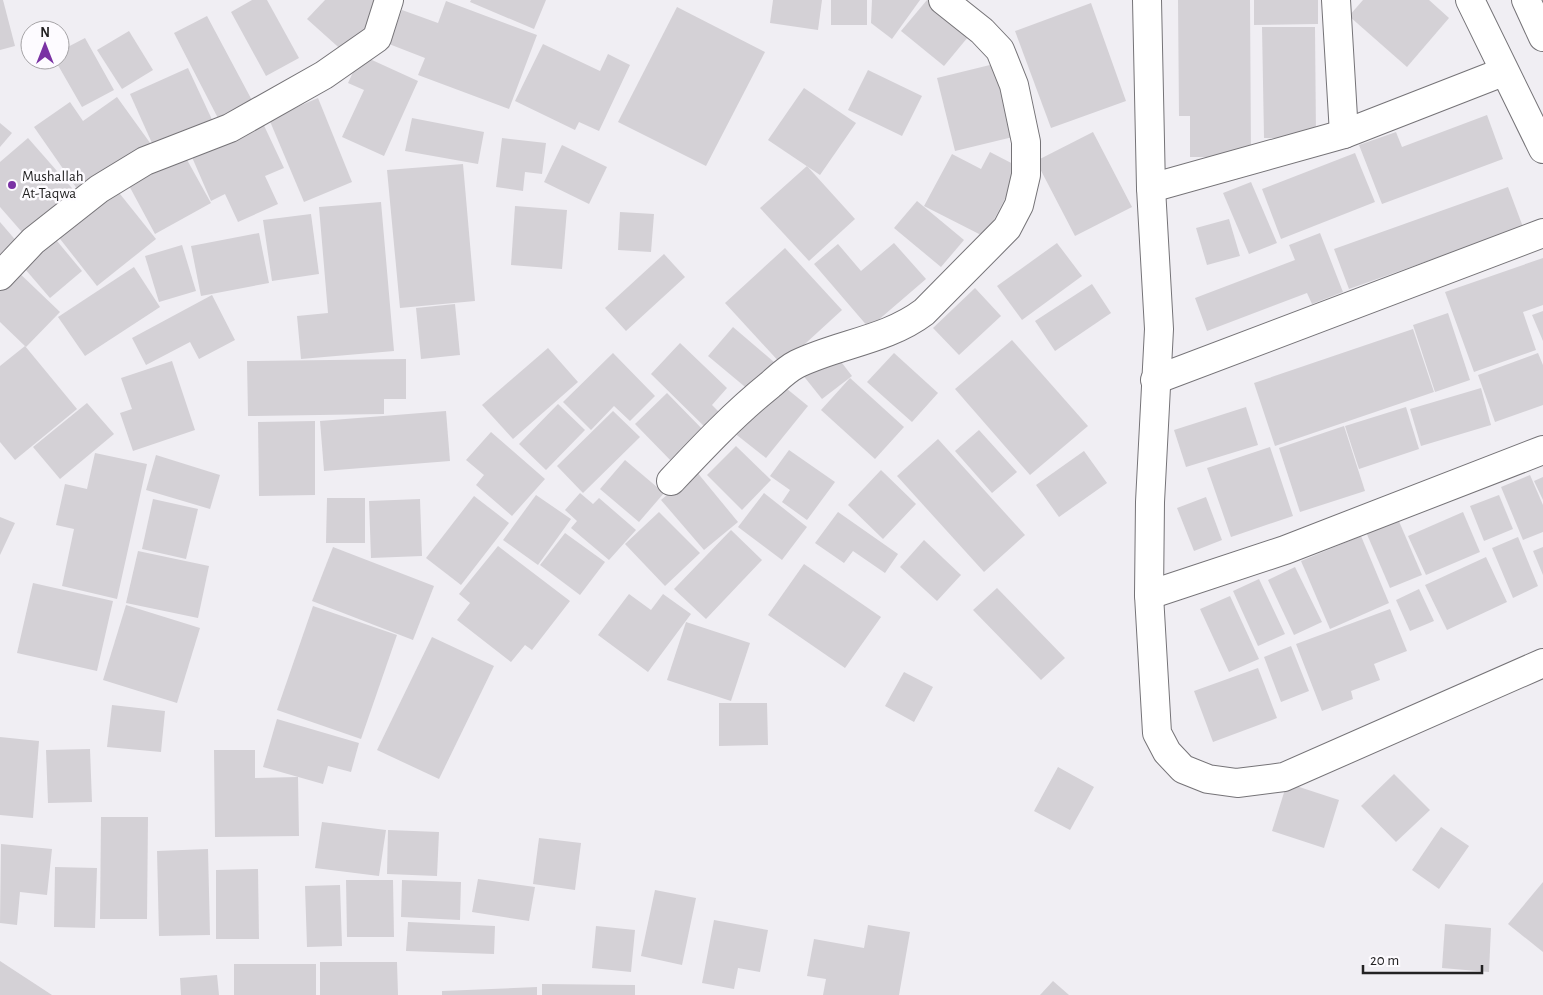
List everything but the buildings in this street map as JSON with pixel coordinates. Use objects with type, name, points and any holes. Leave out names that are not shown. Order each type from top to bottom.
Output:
[{"type":"street","points":[[0,276],[33,241],[99,189],[145,161],[230,128],[324,75],[377,38],[389,0]]},
{"type":"street","points":[[671,481],[744,405],[795,365],[830,350],[887,333],[909,323],[924,312],[1007,228],[1019,205],[1026,175],[1026,142],[1014,85],[1000,50],[982,31],[943,0]]},
{"type":"street","points":[[1147,0],[1151,188],[1159,329],[1150,502],[1149,595],[1157,733],[1167,752],[1183,770],[1208,779],[1237,783],[1284,777],[1543,664]]},
{"type":"street","points":[[1336,0],[1344,134]]},
{"type":"street","points":[[1470,0],[1503,72],[1543,149]]},
{"type":"street","points":[[1526,0],[1543,37]]},
{"type":"street","points":[[1151,188],[1344,134],[1503,72]]},
{"type":"street","points":[[1155,380],[1543,232]]},
{"type":"street","points":[[1149,595],[1285,550],[1543,450]]},
{"type":"place","name":"Mushallah At-Taqwa","points":[[12,185]]}]
